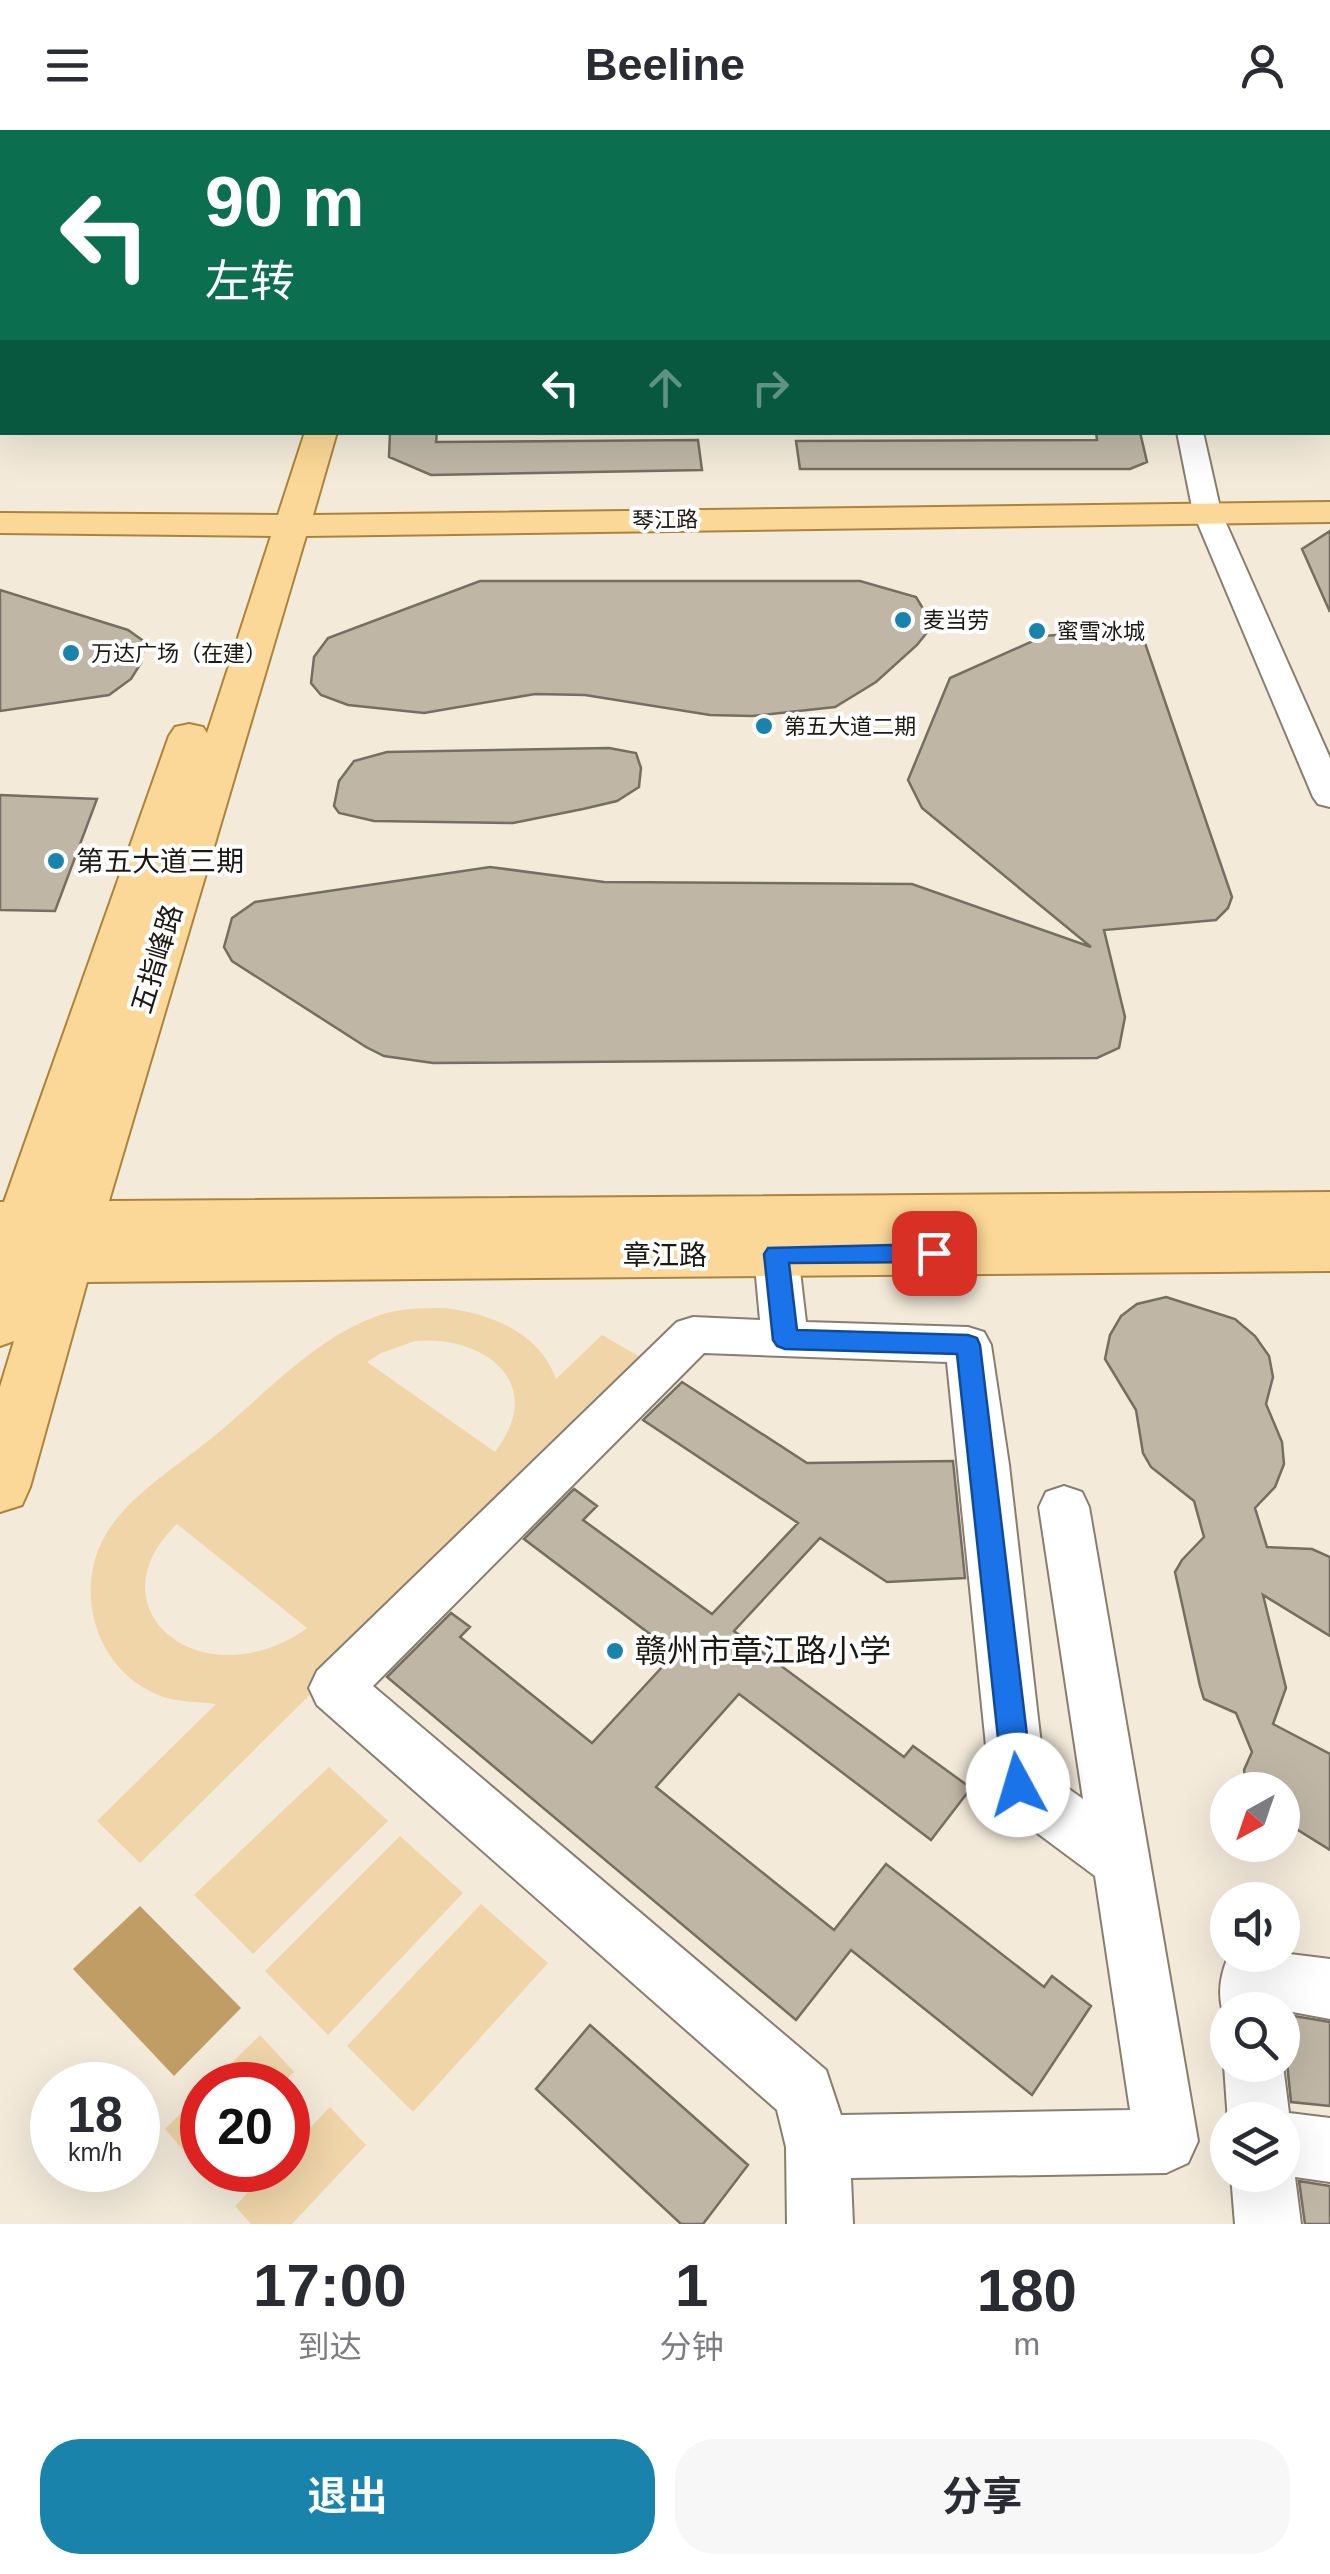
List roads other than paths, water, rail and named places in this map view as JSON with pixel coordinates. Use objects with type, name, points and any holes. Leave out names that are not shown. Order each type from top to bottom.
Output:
[{"type":"main road","name":"五指峰路","points":[[0,1487],[278,518],[293,435]]},
{"type":"main road","name":"五指峰路","points":[[0,1324],[9,1240],[278,518],[320,435]]},
{"type":"main road","name":"琴江路","points":[[0,523],[1206,504],[1330,497]]},
{"type":"main road","name":"琴江路","points":[[1206,504],[1330,512]]},
{"type":"main road","name":"琴江路","points":[[0,508],[278,518]]},
{"type":"main road","name":"章江路","points":[[73,1241],[1330,1212]]},
{"type":"main road","name":"章江路","points":[[9,1240],[776,1254],[1330,1251]]},
{"type":"street","points":[[1191,435],[1206,504],[1330,796]]},
{"type":"street","points":[[776,1254],[785,1340]]},
{"type":"street","points":[[820,2224],[818,2147],[804,2092],[336,1688],[693,1336],[968,1345],[1018,1785],[1118,1859]]},
{"type":"street","points":[[818,2147],[1166,2142],[1064,1507]]},
{"type":"street","points":[[1250,1992],[1249,1978],[1330,1989]]},
{"type":"street","points":[[1300,2146],[1330,2150]]},
{"type":"street","points":[[1265,2192],[1268,2224]]},
{"type":"place","name":"麦当劳","points":[[903,620]]},
{"type":"place","name":"蜜雪冰城","points":[[1037,631]]},
{"type":"place","name":"万达广场（在建）","points":[[71,653]]},
{"type":"place","name":"第五大道二期","points":[[764,726]]},
{"type":"place","name":"第五大道三期","points":[[56,861]]},
{"type":"place","name":"赣州市章江路小学","points":[[615,1651]]}]
